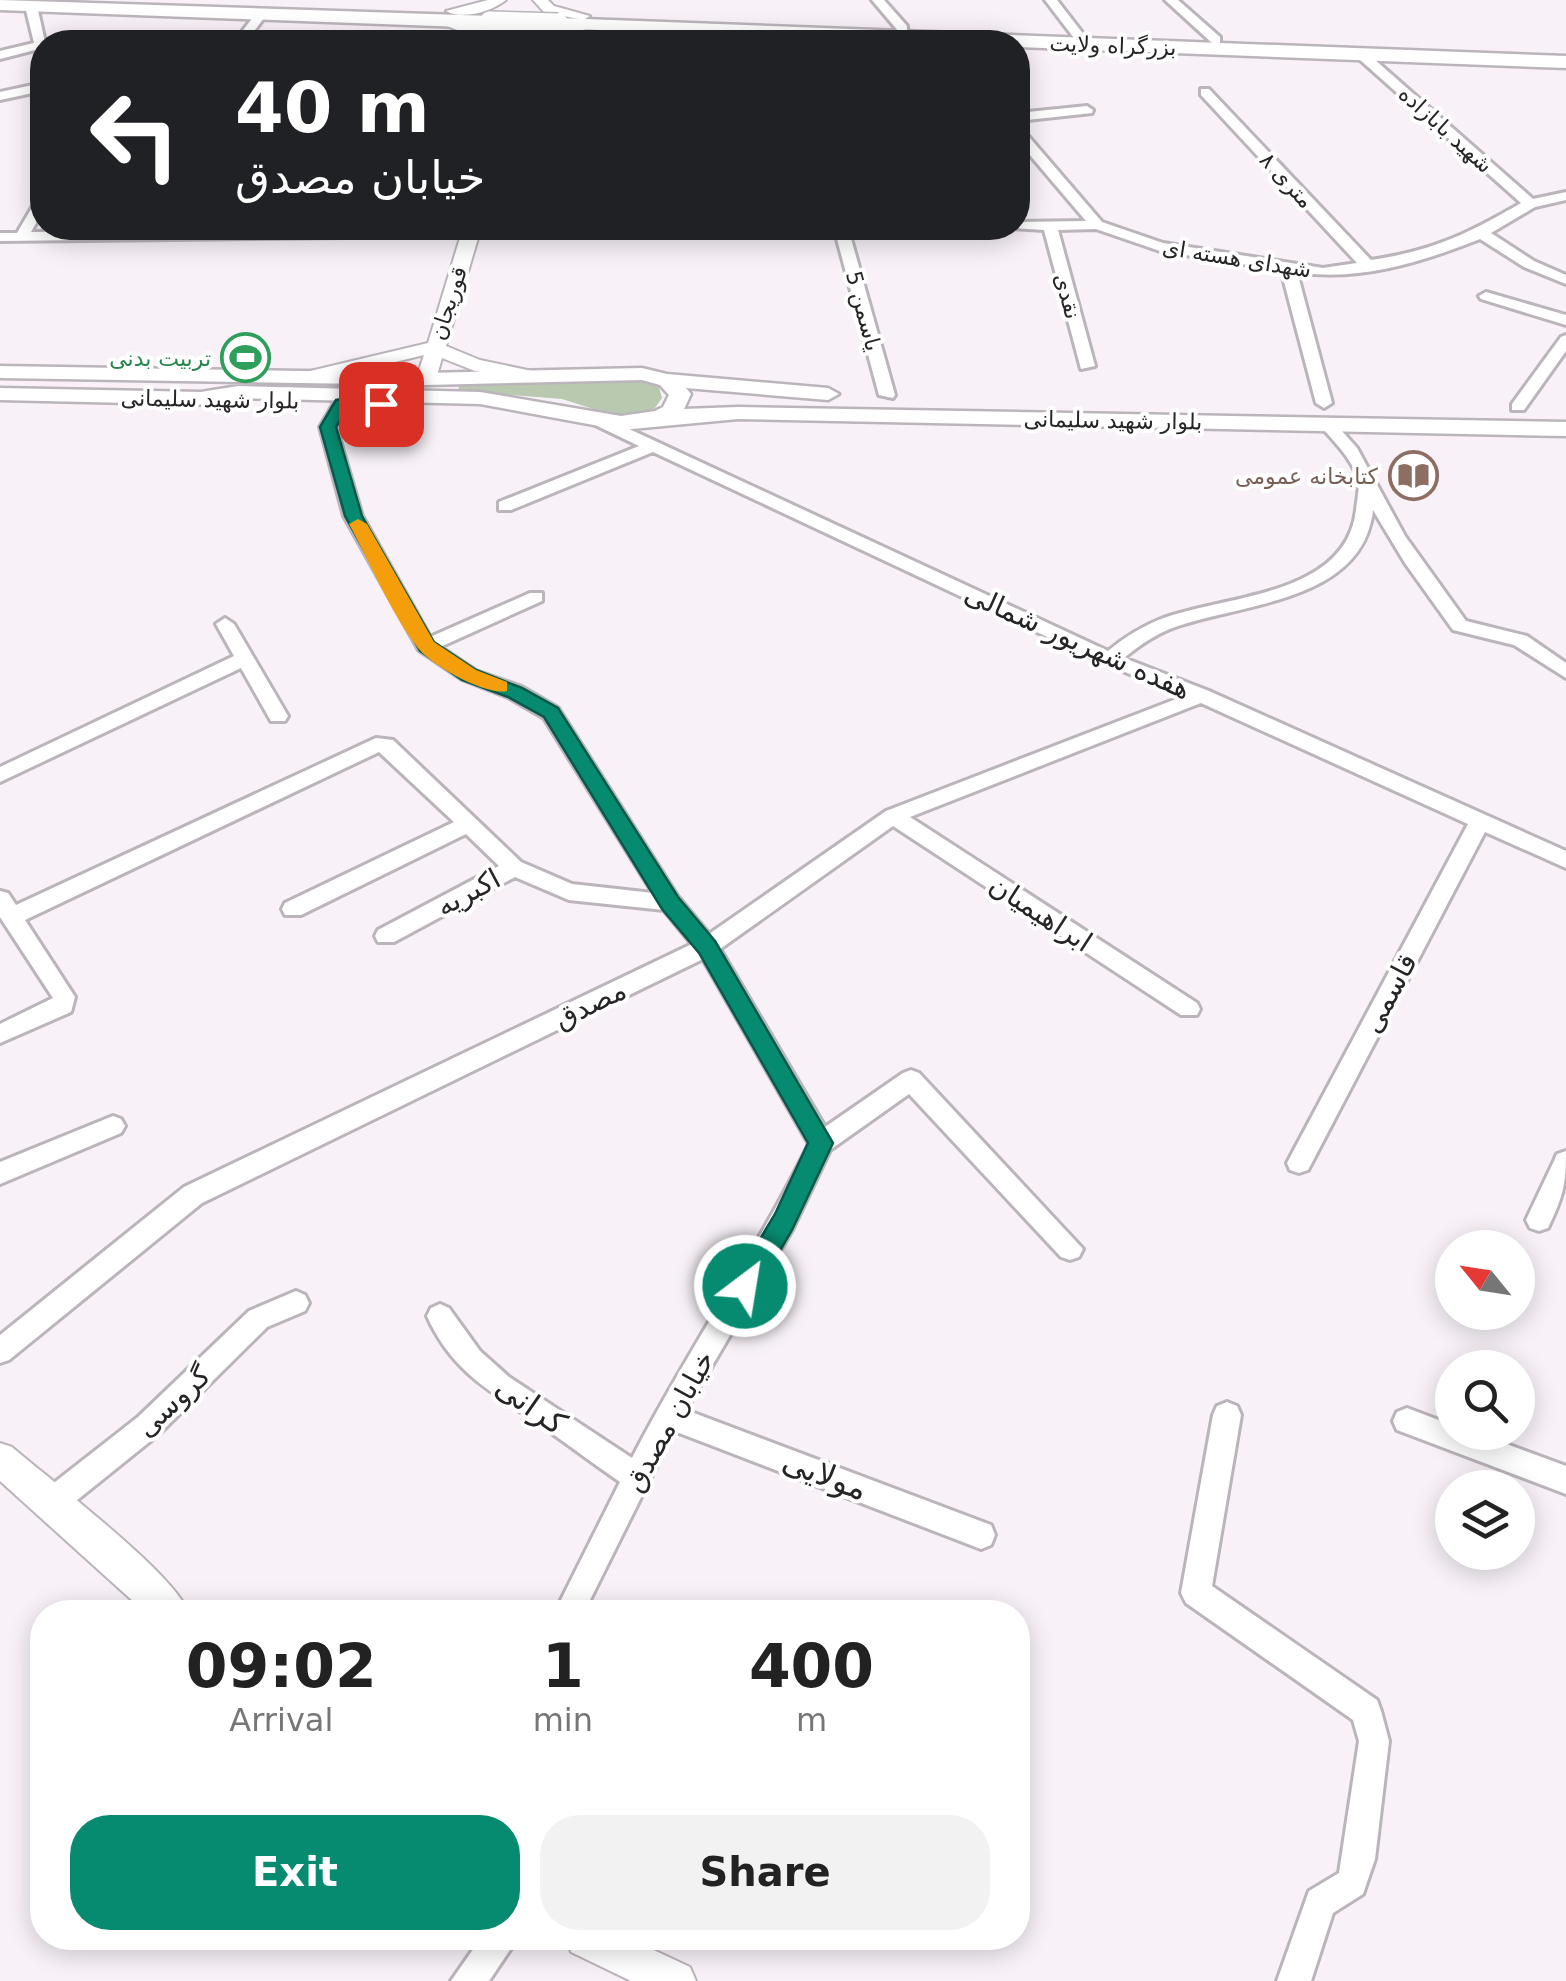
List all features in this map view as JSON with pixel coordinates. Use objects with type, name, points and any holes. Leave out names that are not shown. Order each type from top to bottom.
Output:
[{"type":"highway","name":"بزرگراه ولایت","points":[[127,0],[450,16]]},
{"type":"highway","name":"بزرگراه ولایت","points":[[0,4],[261,14],[450,16],[495,12],[559,20],[783,30]]},
{"type":"highway","name":"بزرگراه ولایت","points":[[1030,35],[1566,53]]},
{"type":"highway","name":"بزرگراه ولایت","points":[[1030,41],[1566,62]]},
{"type":"main road","name":"بلوار شهید سلیمانی","points":[[0,372],[313,376],[423,387],[530,376],[642,374],[794,393],[1326,414],[1566,429]]},
{"type":"main road","points":[[661,417],[678,403],[680,394],[667,380]]},
{"type":"main road","points":[[200,398],[238,392],[423,387],[539,408]]},
{"type":"main road","name":"بلوار شهید سلیمانی","points":[[0,394],[539,408],[621,422],[738,413],[1326,414],[1566,408]]},
{"type":"street","points":[[540,0],[549,9],[584,21]]},
{"type":"street","points":[[878,0],[910,30]]},
{"type":"street","points":[[1051,0],[1078,35]]},
{"type":"street","points":[[1171,0],[1216,40]]},
{"type":"street","points":[[31,6],[36,30]]},
{"type":"street","points":[[249,30],[261,14]]},
{"type":"street","points":[[450,16],[476,30]]},
{"type":"street","points":[[562,30],[584,21]]},
{"type":"street","points":[[0,55],[30,51]]},
{"type":"street","name":"شهید بابازاده","points":[[1362,54],[1530,204]]},
{"type":"street","points":[[0,96],[30,90]]},
{"type":"street","name":"۸ متری","points":[[1205,92],[1370,267]]},
{"type":"street","points":[[1030,116],[1087,110]]},
{"type":"street","points":[[1030,147],[1096,225]]},
{"type":"street","name":"شهدای هسته ای","points":[[1030,226],[1096,225],[1160,247],[1323,272],[1422,257],[1481,232],[1530,204],[1566,196]]},
{"type":"street","points":[[22,236],[30,222]]},
{"type":"street","name":"نقدی","points":[[1050,225],[1087,366]]},
{"type":"street","points":[[1481,232],[1528,264],[1566,280]]},
{"type":"street","points":[[0,237],[30,236]]},
{"type":"street","name":"قوریجان","points":[[423,387],[468,240]]},
{"type":"street","name":"یاسمن 5","points":[[843,240],[887,395]]},
{"type":"street","points":[[1288,266],[1326,414],[1349,442],[1366,487],[1397,539],[1460,626],[1520,640],[1566,672]]},
{"type":"street","points":[[1486,296],[1566,320]]},
{"type":"street","points":[[1518,407],[1566,340]]},
{"type":"street","points":[[313,376],[433,347],[475,364],[530,376]]},
{"type":"street","points":[[342,404],[328,427],[353,516],[426,646],[469,675],[515,692],[551,713],[670,903],[707,947],[821,1143],[911,1080],[1070,1249]]},
{"type":"street","name":"هفده شهریور شمالی","points":[[593,418],[1110,660],[1202,696],[1566,860]]},
{"type":"street","points":[[505,506],[652,446]]},
{"type":"street","points":[[1110,660],[1126,642],[1170,620],[1299,586],[1326,572],[1359,538],[1366,487]]},
{"type":"street","points":[[426,646],[536,597]]},
{"type":"street","points":[[225,624],[278,716]]},
{"type":"street","points":[[0,775],[244,659]]},
{"type":"street","name":"مصدق","points":[[0,1351],[193,1195],[707,947],[894,816],[1202,696]]},
{"type":"street","points":[[0,1034],[53,1013],[62,1006],[64,997],[6,908],[376,745],[386,745],[394,752],[514,868]]},
{"type":"street","name":"ابراهیمیان","points":[[894,816],[1188,1009]]},
{"type":"street","name":"قاسمی","points":[[1299,1163],[1479,823]]},
{"type":"street","points":[[293,909],[469,824]]},
{"type":"street","name":"اکبریه","points":[[386,936],[514,868],[569,892],[670,903]]},
{"type":"street","points":[[0,1172],[113,1126]]},
{"type":"street","name":"خیابان مصدق","points":[[575,1600],[668,1416],[784,1222],[821,1143]]},
{"type":"street","points":[[1539,1220],[1566,1161]]},
{"type":"street","name":"گروسی","points":[[51,1503],[148,1426],[258,1319],[296,1303]]},
{"type":"street","name":"کرانی","points":[[440,1316],[471,1360],[500,1386],[637,1478]]},
{"type":"street","name":"مولایی","points":[[668,1416],[982,1535]]},
{"type":"street","points":[[1227,1416],[1196,1593],[1366,1712],[1374,1741],[1352,1883],[1320,1902],[1294,1981]]},
{"type":"street","points":[[1407,1421],[1566,1480]]},
{"type":"street","points":[[0,1459],[119,1561],[158,1600]]},
{"type":"street","points":[[468,1981],[493,1950]]},
{"type":"street","points":[[610,1950],[676,1981]]},
{"type":"green space","points":[[639,378],[659,387],[662,398],[655,408],[636,416],[609,414],[562,399],[459,391],[458,381]]},
{"type":"slow traffic","points":[[358,524],[426,646],[469,675],[500,687]]},
{"type":"place","name":"تربیت بدنی","points":[[246,358]]},
{"type":"place","name":"کتابخانه عمومی","points":[[1413,476]]},
{"type":"route","points":[[381,404],[342,404],[328,427],[353,516],[426,646],[469,675],[515,692],[551,713],[670,903],[707,947],[821,1143],[784,1222],[745,1286]]}]
